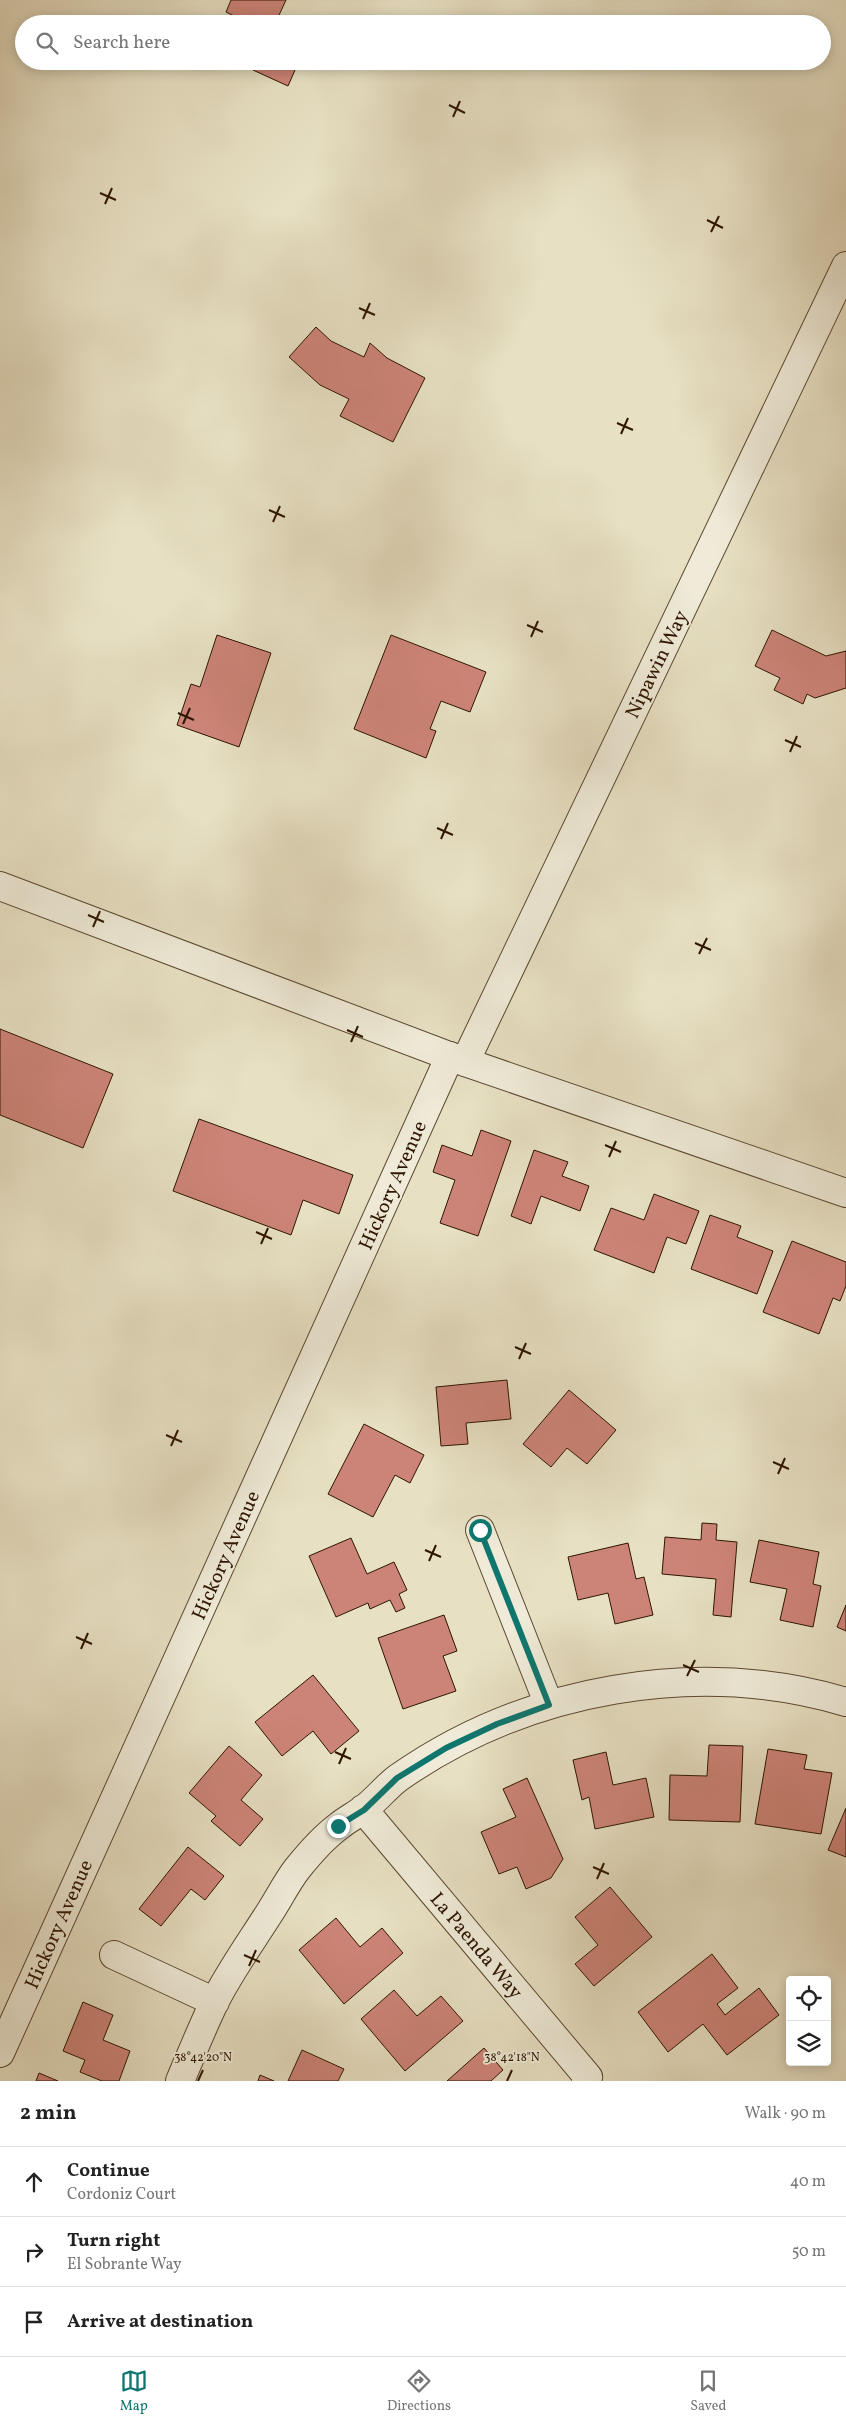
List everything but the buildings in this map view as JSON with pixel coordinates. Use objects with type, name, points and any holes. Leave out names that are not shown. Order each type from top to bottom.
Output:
[{"type":"street","name":"Nipawin Way","points":[[457,1059],[846,266]]},
{"type":"street","points":[[0,886],[457,1059],[846,1193]]},
{"type":"street","name":"Hickory Avenue","points":[[0,2053],[457,1059]]},
{"type":"street","points":[[480,1530],[549,1705]]},
{"type":"street","points":[[180,2081],[215,2002],[298,1869],[338,1826],[364,1810],[397,1778],[446,1748],[497,1724],[549,1705],[595,1693],[652,1684],[708,1681],[764,1684],[806,1690],[846,1702]]},
{"type":"street","name":"La Paenda Way","points":[[364,1810],[588,2077],[586,2081]]},
{"type":"street","points":[[114,1955],[215,2002]]},
{"type":"route","points":[[338,1826],[364,1810],[397,1778],[446,1748],[497,1724],[549,1705],[480,1530]]}]
